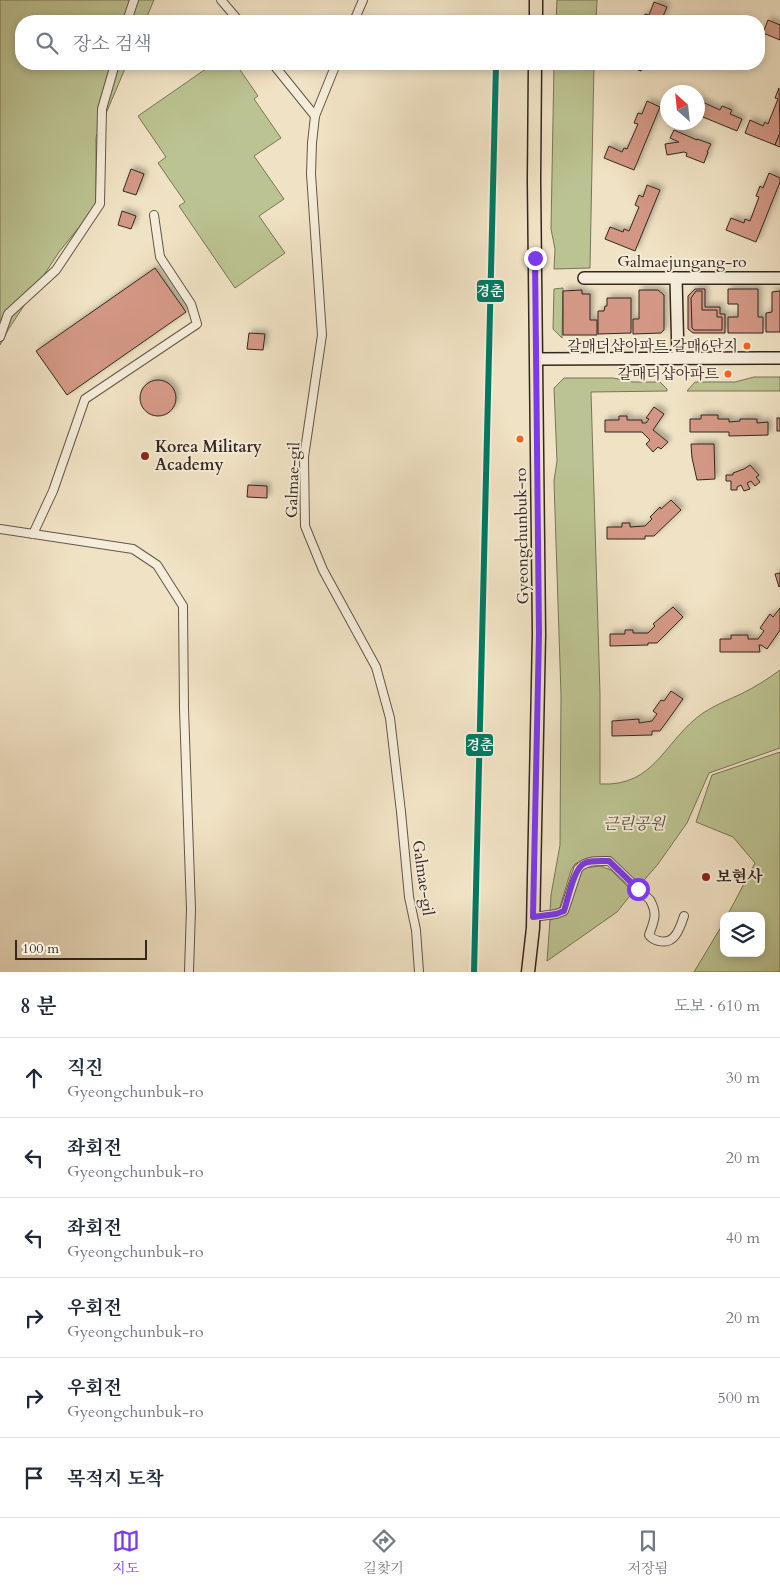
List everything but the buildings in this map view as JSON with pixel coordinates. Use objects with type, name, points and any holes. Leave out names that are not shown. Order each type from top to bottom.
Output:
[{"type":"main road","points":[[536,0],[536,15]]},
{"type":"main road","name":"Gyeongchunbuk-ro","points":[[528,972],[532,946],[533,917],[539,634],[534,180],[535,70]]},
{"type":"street","points":[[129,15],[134,0]]},
{"type":"street","points":[[222,0],[233,15]]},
{"type":"street","points":[[357,15],[363,0]]},
{"type":"street","points":[[0,337],[8,314],[56,270],[100,204],[102,109],[113,70]]},
{"type":"street","points":[[278,70],[315,116]]},
{"type":"street","name":"Galmae-gil","points":[[334,70],[315,116],[311,174],[322,335],[304,457],[305,526],[324,570],[376,667],[390,718],[409,897],[416,930],[420,972]]},
{"type":"street","points":[[33,534],[54,491],[85,399],[197,324],[190,304],[160,257],[154,215]]},
{"type":"street","name":"Galmaejungang-ro","points":[[584,278],[780,278]]},
{"type":"street","points":[[676,278],[678,358]]},
{"type":"street","points":[[536,359],[780,358]]},
{"type":"street","points":[[0,529],[133,549],[157,565],[183,606],[184,709],[191,909],[188,972]]},
{"type":"street","points":[[533,917],[564,911],[578,869],[583,864],[594,861],[609,861],[650,900],[654,908],[656,920],[649,935],[652,940],[669,942],[675,937],[684,916]]},
{"type":"green space","points":[[0,0],[154,0],[148,15],[15,15],[15,70],[124,70],[96,137],[96,206],[59,252],[0,345]]},
{"type":"green space","points":[[557,0],[597,0],[596,15],[556,15]]},
{"type":"green space","points":[[204,70],[240,70],[258,96],[254,99],[281,138],[254,156],[284,199],[259,216],[285,253],[235,288],[179,206],[185,202],[158,163],[166,157],[138,116]]},
{"type":"green space","points":[[554,70],[594,70],[590,268],[554,269],[555,249],[551,229]]},
{"type":"green space","points":[[563,288],[562,338],[553,329],[554,289]]},
{"type":"green space","points":[[754,377],[780,377],[780,391],[687,391],[695,382],[735,382]]},
{"type":"green space","points":[[564,378],[613,378],[633,382],[660,382],[667,389],[667,391],[591,392],[600,694],[600,784],[619,783],[634,778],[647,770],[678,736],[703,713],[751,689],[780,670],[780,748],[709,773],[687,823],[658,864],[639,886],[621,869],[590,859],[583,860],[575,864],[571,870],[560,907],[550,912],[551,895],[560,845],[561,695],[554,481],[557,461],[554,388]]},
{"type":"green space","points":[[780,752],[780,972],[694,972],[720,929],[720,957],[765,957],[765,912],[729,912],[755,863],[733,837],[696,822],[712,775]]},
{"type":"green space","name":"근린공원","points":[[600,866],[611,870],[633,892],[617,912],[547,961],[550,920],[564,914],[579,873],[584,868]]},
{"type":"transit line","name":"경춘","points":[[474,972],[496,70]]},
{"type":"place","name":"갈매더샵아파트.갈매6단지","points":[[747,346]]},
{"type":"place","name":"갈매더샵아파트","points":[[728,374]]},
{"type":"place","name":"Korea Military Academy","points":[[145,456]]},
{"type":"place","name":"보현사","points":[[706,877]]},
{"type":"route","points":[[535,258],[539,634],[533,917],[564,911],[578,869],[583,864],[594,861],[609,861],[638,889]]}]
